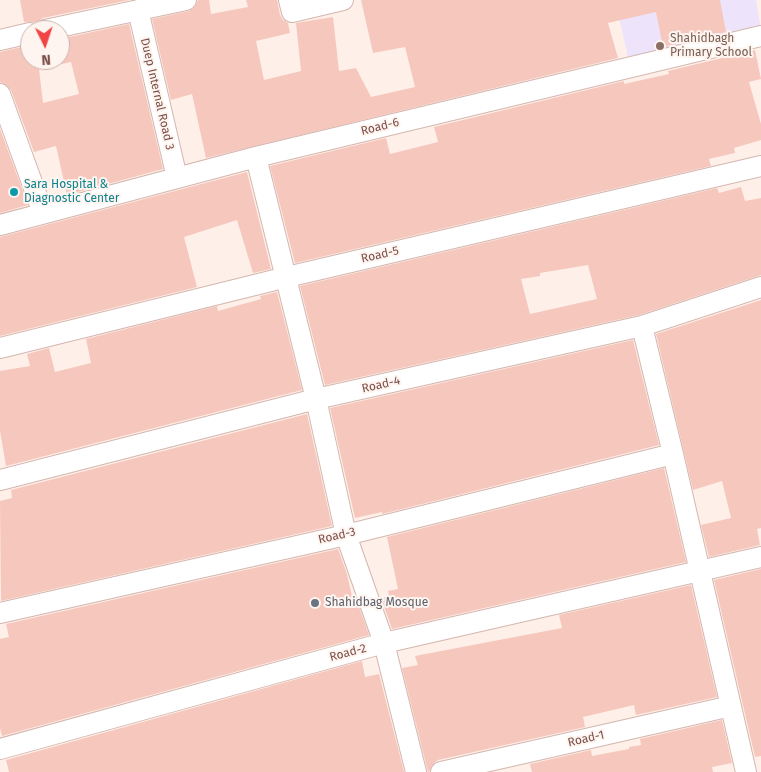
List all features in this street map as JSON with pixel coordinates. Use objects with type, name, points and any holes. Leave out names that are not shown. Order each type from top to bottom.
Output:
[{"type":"street","points":[[70,25],[186,0]]},
{"type":"street","points":[[289,0],[292,12],[343,0]]},
{"type":"street","name":"Duep Internal Road 3","points":[[138,10],[177,178]]},
{"type":"street","points":[[0,40],[20,35]]},
{"type":"street","name":"Road-6","points":[[0,225],[256,157],[761,36]]},
{"type":"street","points":[[0,94],[43,213]]},
{"type":"street","points":[[256,157],[287,277],[346,534],[384,643],[416,772]]},
{"type":"street","name":"Road-5","points":[[0,348],[287,277],[761,166]]},
{"type":"street","name":"Road-4","points":[[0,480],[316,400],[642,326],[761,287]]},
{"type":"street","points":[[642,326],[746,772]]},
{"type":"street","name":"Road-3","points":[[0,613],[346,534],[673,454]]},
{"type":"street","name":"Road-2","points":[[0,749],[384,643],[761,557]]},
{"type":"street","name":"Road-1","points":[[442,772],[731,706]]},
{"type":"shaded area","name":"Shahidbagh Primary School","points":[[615,0],[756,0],[761,29],[629,62]]},
{"type":"building","points":[[20,0],[129,0],[40,20],[24,20]]},
{"type":"building","points":[[198,0],[209,0],[211,14],[248,7],[246,0],[277,0],[280,15],[288,23],[290,33],[256,41],[264,80],[301,71],[296,23],[333,17],[339,71],[356,68],[371,97],[415,87],[405,47],[373,53],[361,0],[720,0],[726,32],[663,47],[656,12],[608,23],[618,58],[206,158],[192,94],[171,100],[152,19],[189,11],[194,8]]},
{"type":"building","points":[[129,24],[163,169],[67,195],[56,146],[34,152],[11,90],[7,85],[0,82],[0,52],[20,47],[20,70],[39,70],[43,103],[79,94],[70,62],[70,37]]},
{"type":"building","points":[[755,50],[761,79],[749,82],[761,124],[761,140],[734,148],[735,153],[709,159],[711,166],[295,263],[270,166],[386,138],[390,154],[438,142],[434,127],[624,81],[624,84],[669,74],[668,71]]},
{"type":"building","name":"Sara Hospital & Diagnostic Center","points":[[0,129],[28,205],[0,213]]},
{"type":"building","points":[[247,172],[271,269],[253,273],[237,220],[184,237],[197,287],[0,336],[0,237]]},
{"type":"building","points":[[741,187],[745,201],[761,198],[761,275],[639,315],[325,385],[300,286],[717,188],[719,193]],"holes":[[[588,265],[597,299],[530,314],[521,279],[540,276],[540,273]]]},
{"type":"building","points":[[277,292],[302,390],[6,466],[0,431],[0,371],[30,366],[27,354],[49,348],[55,372],[91,363],[86,339],[217,306],[218,311],[261,299],[260,296]]},
{"type":"building","points":[[761,300],[761,528],[757,529],[760,545],[709,557],[701,525],[731,518],[722,481],[693,490],[656,334]]},
{"type":"building","points":[[633,340],[659,445],[382,514],[382,512],[355,518],[330,408]]},
{"type":"building","points":[[307,414],[332,526],[1,601],[0,501],[12,498],[11,490]]},
{"type":"building","points":[[664,468],[686,562],[392,629],[381,598],[389,596],[388,591],[398,589],[387,537]]},
{"type":"building","points":[[338,549],[347,574],[354,605],[358,604],[369,635],[2,736],[0,728],[0,639],[9,637],[6,624]]},
{"type":"building","points":[[761,569],[761,756],[755,757],[714,580]]},
{"type":"building","points":[[691,585],[717,697],[636,715],[634,705],[583,717],[585,727],[438,760],[428,772],[402,668],[418,665],[415,656],[562,628],[559,615]]},
{"type":"building","points":[[362,661],[365,677],[379,674],[404,772],[9,772],[6,760]]},
{"type":"building","points":[[722,720],[732,763],[712,767],[713,772],[532,772],[530,764],[591,750],[592,756],[629,749],[629,747],[641,745],[640,739]]},
{"type":"place","name":"Shahidbagh Primary School","points":[[660,46]]},
{"type":"place","name":"Sara Hospital & Diagnostic Center","points":[[14,192]]},
{"type":"place","name":"Shahidbag Mosque","points":[[315,603]]}]
